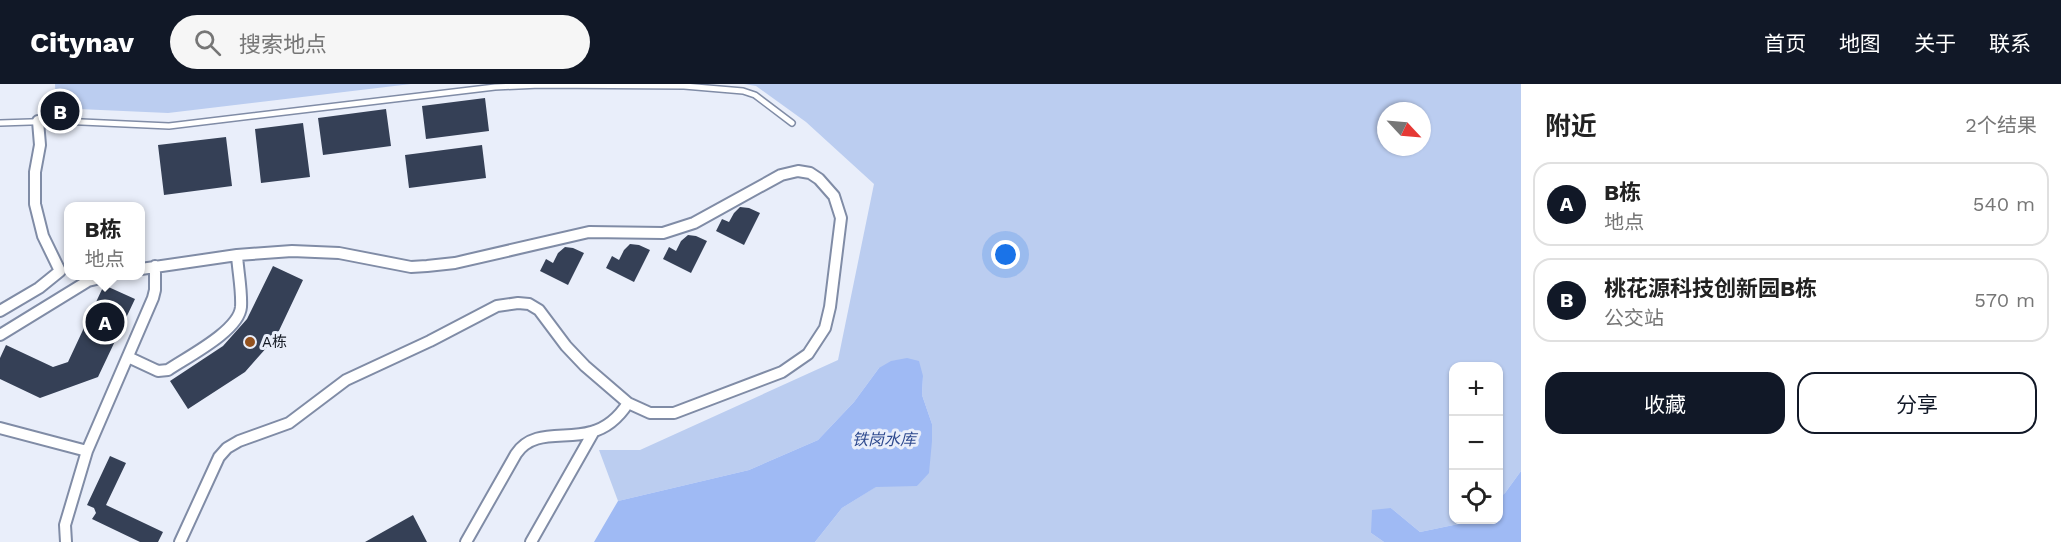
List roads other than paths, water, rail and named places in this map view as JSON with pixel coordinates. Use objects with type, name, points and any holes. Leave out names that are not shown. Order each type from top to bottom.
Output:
[{"type":"street","points":[[0,312],[60,272],[43,236],[35,204],[35,172],[40,144],[38,121]]},
{"type":"street","points":[[145,268],[237,255],[292,251],[339,252],[411,267],[455,263],[589,232],[674,231],[792,172],[810,173],[825,184],[837,203],[841,226],[828,317],[820,337],[808,354],[782,372],[674,413],[650,413],[628,403],[566,346],[539,310],[529,304],[497,306],[430,341],[346,380],[331,389],[289,423],[239,441],[227,448],[219,457],[180,542]]},
{"type":"street","points":[[128,357],[158,371],[168,370],[220,336],[237,318],[241,309],[237,255]]},
{"type":"street","points":[[66,542],[65,525],[87,451],[153,298],[155,266]]},
{"type":"street","points":[[0,335],[92,280]]},
{"type":"street","points":[[466,542],[516,454],[525,444],[537,438],[581,435],[594,431],[616,419],[628,403]]},
{"type":"street","points":[[0,428],[87,451]]},
{"type":"street","points":[[531,542],[594,431]]},
{"type":"lane","points":[[0,123],[38,121],[169,126],[495,87],[551,85],[684,86],[743,91],[755,95],[792,123]]},
{"type":"water","name":"铁岗水库","points":[[907,358],[919,361],[923,376],[922,395],[932,424],[929,473],[917,486],[876,487],[842,508],[815,542],[594,542],[618,501],[749,470],[818,440],[854,402],[879,368],[891,361]]},
{"type":"water","points":[[1521,471],[1521,542],[1384,542],[1371,533],[1372,510],[1391,508],[1420,532],[1458,524],[1503,524],[1503,495]]},
{"type":"place","name":"桃花源科技创新园B栋","points":[[60,111]]},
{"type":"place","name":"B栋","points":[[105,322]]},
{"type":"place","name":"A栋","points":[[250,342]]}]
